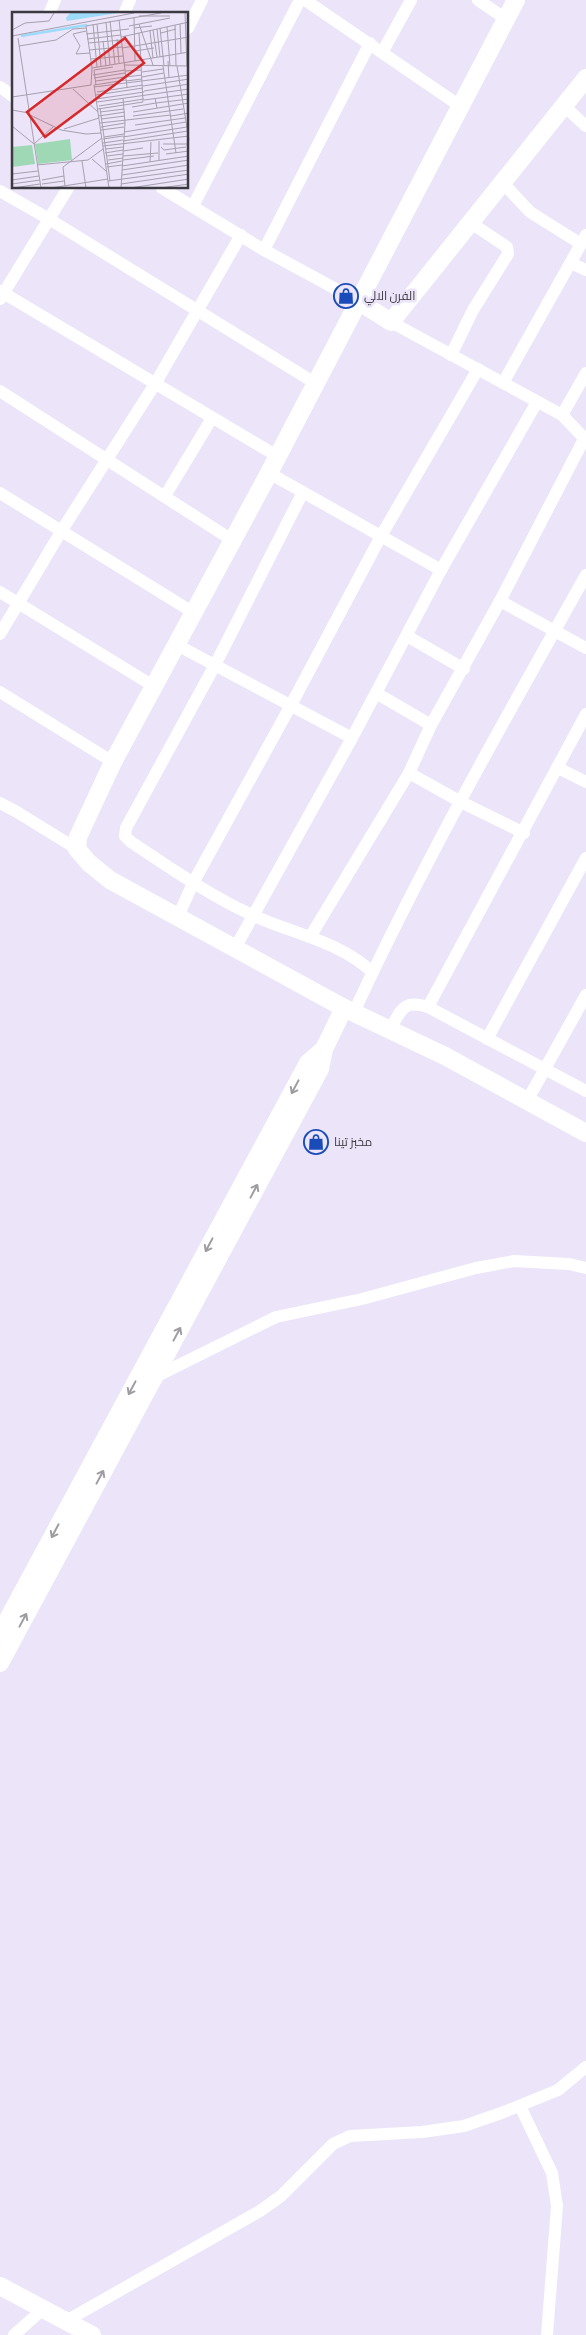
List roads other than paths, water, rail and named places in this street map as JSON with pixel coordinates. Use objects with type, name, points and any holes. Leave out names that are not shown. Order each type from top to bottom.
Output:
[{"type":"street","points":[[50,12],[55,0]]},
{"type":"street","points":[[125,12],[130,0]]},
{"type":"street","points":[[189,26],[202,0]]},
{"type":"street","points":[[383,51],[411,0]]},
{"type":"street","points":[[478,0],[506,19]]},
{"type":"street","points":[[77,849],[82,825],[113,762],[269,473],[516,0]]},
{"type":"street","points":[[193,206],[307,1],[383,51],[460,106]]},
{"type":"street","points":[[264,250],[370,43]]},
{"type":"street","points":[[391,322],[586,78]]},
{"type":"street","points":[[0,87],[12,95]]},
{"type":"street","points":[[564,106],[586,126]]},
{"type":"street","points":[[502,183],[530,212],[584,240],[503,383]]},
{"type":"street","points":[[67,189],[1,294],[277,456]]},
{"type":"street","points":[[164,189],[264,250],[562,415],[585,440],[464,669],[431,725],[409,772],[310,937]]},
{"type":"street","points":[[0,191],[49,219],[315,383]]},
{"type":"street","points":[[451,355],[473,310],[508,254],[507,247],[471,223]]},
{"type":"street","points":[[0,634],[62,530],[155,384],[241,236]]},
{"type":"street","points":[[571,263],[586,270]]},
{"type":"street","points":[[178,919],[192,883],[291,705],[381,536],[478,369]]},
{"type":"street","points":[[562,415],[586,373]]},
{"type":"street","points":[[0,391],[232,540]]},
{"type":"street","points":[[234,950],[376,694],[441,570],[538,402]]},
{"type":"street","points":[[165,496],[212,418]]},
{"type":"street","points":[[269,473],[441,570]]},
{"type":"street","points":[[303,492],[215,665],[126,828],[126,836],[131,842],[192,883],[252,915],[343,950],[372,972]]},
{"type":"street","points":[[0,493],[194,613]]},
{"type":"street","points":[[0,1634],[308,1063],[324,1049],[372,972],[461,802],[586,575]]},
{"type":"street","points":[[0,592],[155,687]]},
{"type":"street","points":[[500,601],[586,648]]},
{"type":"street","points":[[407,636],[464,669]]},
{"type":"street","points":[[177,645],[352,738]]},
{"type":"street","points":[[0,692],[113,762]]},
{"type":"street","points":[[376,694],[431,725]]},
{"type":"street","points":[[428,1007],[524,833],[586,714]]},
{"type":"street","points":[[558,768],[586,782]]},
{"type":"street","points":[[409,772],[461,802],[524,833]]},
{"type":"street","points":[[0,803],[77,849],[89,863],[110,880],[178,919],[349,1010],[390,1029],[527,1100],[586,1133]]},
{"type":"street","points":[[487,1039],[586,858]]},
{"type":"street","points":[[527,1100],[586,995]]},
{"type":"street","points":[[390,1029],[410,1003],[428,1007],[586,1091]]},
{"type":"street","points":[[0,1663],[320,1068],[324,1049]]},
{"type":"street","points":[[154,1378],[276,1318],[362,1299],[476,1268],[514,1261],[569,1264],[586,1268]]},
{"type":"street","points":[[66,2321],[260,2211],[281,2196],[333,2144],[350,2136],[422,2132],[464,2126],[558,2090],[586,2067]]},
{"type":"street","points":[[520,2106],[552,2173],[557,2206],[547,2335]]},
{"type":"street","points":[[0,2286],[92,2335]]},
{"type":"street","points":[[14,2335],[43,2309]]},
{"type":"place","name":"الفرن الالي","points":[[346,296]]},
{"type":"place","name":"مخبز تينا","points":[[316,1142]]}]
